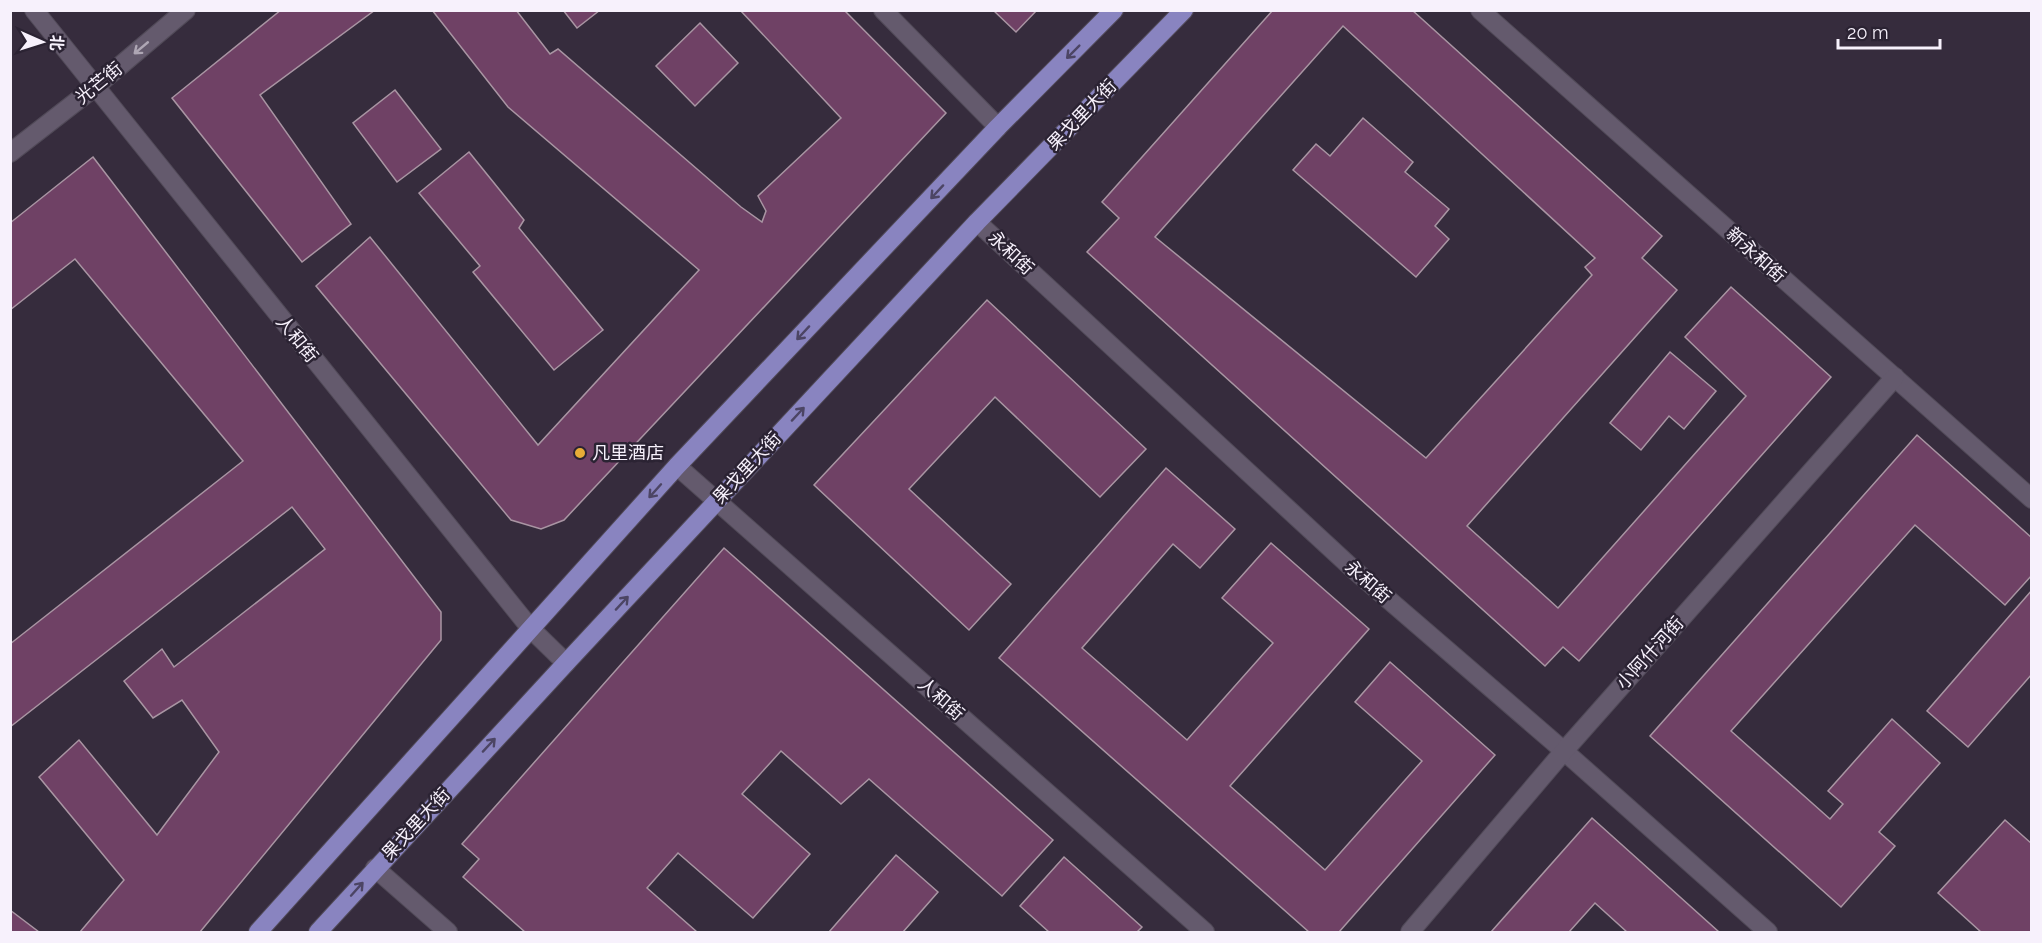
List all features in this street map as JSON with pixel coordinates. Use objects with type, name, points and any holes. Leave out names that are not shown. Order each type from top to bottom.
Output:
[{"type":"main road","points":[[258,933],[677,466],[998,127],[1114,10]]},
{"type":"main road","name":"果戈里大街","points":[[318,933],[375,868],[977,222],[1184,10]]},
{"type":"street","name":"人和街","points":[[34,10],[531,629],[566,663]]},
{"type":"street","name":"光芒街","points":[[10,153],[95,87],[186,10]]},
{"type":"street","points":[[883,10],[998,127]]},
{"type":"street","name":"新永和街","points":[[1480,10],[2031,499]]},
{"type":"street","name":"永和街","points":[[977,222],[1353,569],[1564,751],[1768,933]]},
{"type":"street","name":"小阿什河街","points":[[1410,933],[1564,751],[1894,378]]},
{"type":"street","name":"人和街","points":[[677,466],[1204,933]]},
{"type":"street","points":[[375,868],[448,933]]},
{"type":"building","points":[[281,10],[375,10],[260,95],[351,224],[302,262],[172,98]]},
{"type":"building","points":[[432,10],[516,10],[550,54],[558,49],[741,207],[762,222],[766,211],[758,196],[841,118],[740,10],[844,10],[946,113],[564,520],[541,529],[511,520],[316,286],[370,237],[538,445],[699,270],[508,107]]},
{"type":"building","points":[[563,10],[600,10],[577,28]]},
{"type":"building","points":[[993,10],[1037,10],[1016,32]]},
{"type":"building","points":[[1273,10],[1412,10],[1662,236],[1642,258],[1677,290],[1467,526],[1558,608],[1746,396],[1685,337],[1731,287],[1831,377],[1579,661],[1563,647],[1545,666],[1087,252],[1119,218],[1102,202]],"holes":[[[1343,26],[1595,258],[1585,267],[1592,275],[1426,458],[1155,237]]]},
{"type":"building","points":[[700,23],[738,63],[695,106],[656,66]]},
{"type":"building","points":[[395,90],[441,149],[397,182],[353,123]]},
{"type":"building","points":[[1363,118],[1413,162],[1405,172],[1449,209],[1435,226],[1449,239],[1416,277],[1293,170],[1316,144],[1330,156]]},
{"type":"building","points":[[469,152],[524,220],[519,228],[603,330],[554,370],[473,272],[480,266],[419,193]]},
{"type":"building","points":[[93,157],[441,612],[441,640],[200,932],[80,932],[124,880],[39,777],[79,740],[157,835],[219,752],[182,700],[153,718],[124,681],[162,649],[174,667],[325,549],[292,507],[10,727],[10,644],[243,461],[75,259],[10,310],[10,223]]},
{"type":"building","points":[[987,300],[1146,449],[1100,497],[995,397],[909,489],[1011,584],[969,630],[814,485]]},
{"type":"building","points":[[1670,352],[1716,391],[1684,429],[1669,416],[1641,450],[1610,423]]},
{"type":"building","points":[[1917,435],[2032,538],[2032,575],[2005,605],[1915,525],[1731,731],[1830,819],[1843,804],[1828,791],[1892,719],[1940,763],[1879,832],[1895,846],[1841,907],[1650,736]]},
{"type":"building","points":[[1166,468],[1235,529],[1200,568],[1173,544],[1082,648],[1187,740],[1273,643],[1222,598],[1271,543],[1369,629],[1230,786],[1325,870],[1422,761],[1355,702],[1390,662],[1495,755],[1339,932],[1309,932],[999,658]]},
{"type":"building","points":[[724,548],[1053,840],[1002,896],[869,779],[841,804],[781,751],[742,794],[810,854],[753,918],[678,853],[647,888],[697,932],[525,932],[463,877],[479,859],[462,844]]},
{"type":"building","points":[[2032,590],[2032,674],[1968,747],[1927,711]]},
{"type":"building","points":[[1592,818],[1719,932],[1627,932],[1595,903],[1569,932],[1491,932]]},
{"type":"building","points":[[2005,820],[2032,844],[2032,932],[1981,932],[1938,893]]},
{"type":"building","points":[[896,855],[938,892],[903,932],[829,932]]},
{"type":"building","points":[[1064,857],[1142,927],[1137,932],[1049,932],[1020,906]]},
{"type":"building","points":[[10,910],[39,932],[10,932]]},
{"type":"place","name":"凡里酒店","points":[[580,453]]}]
